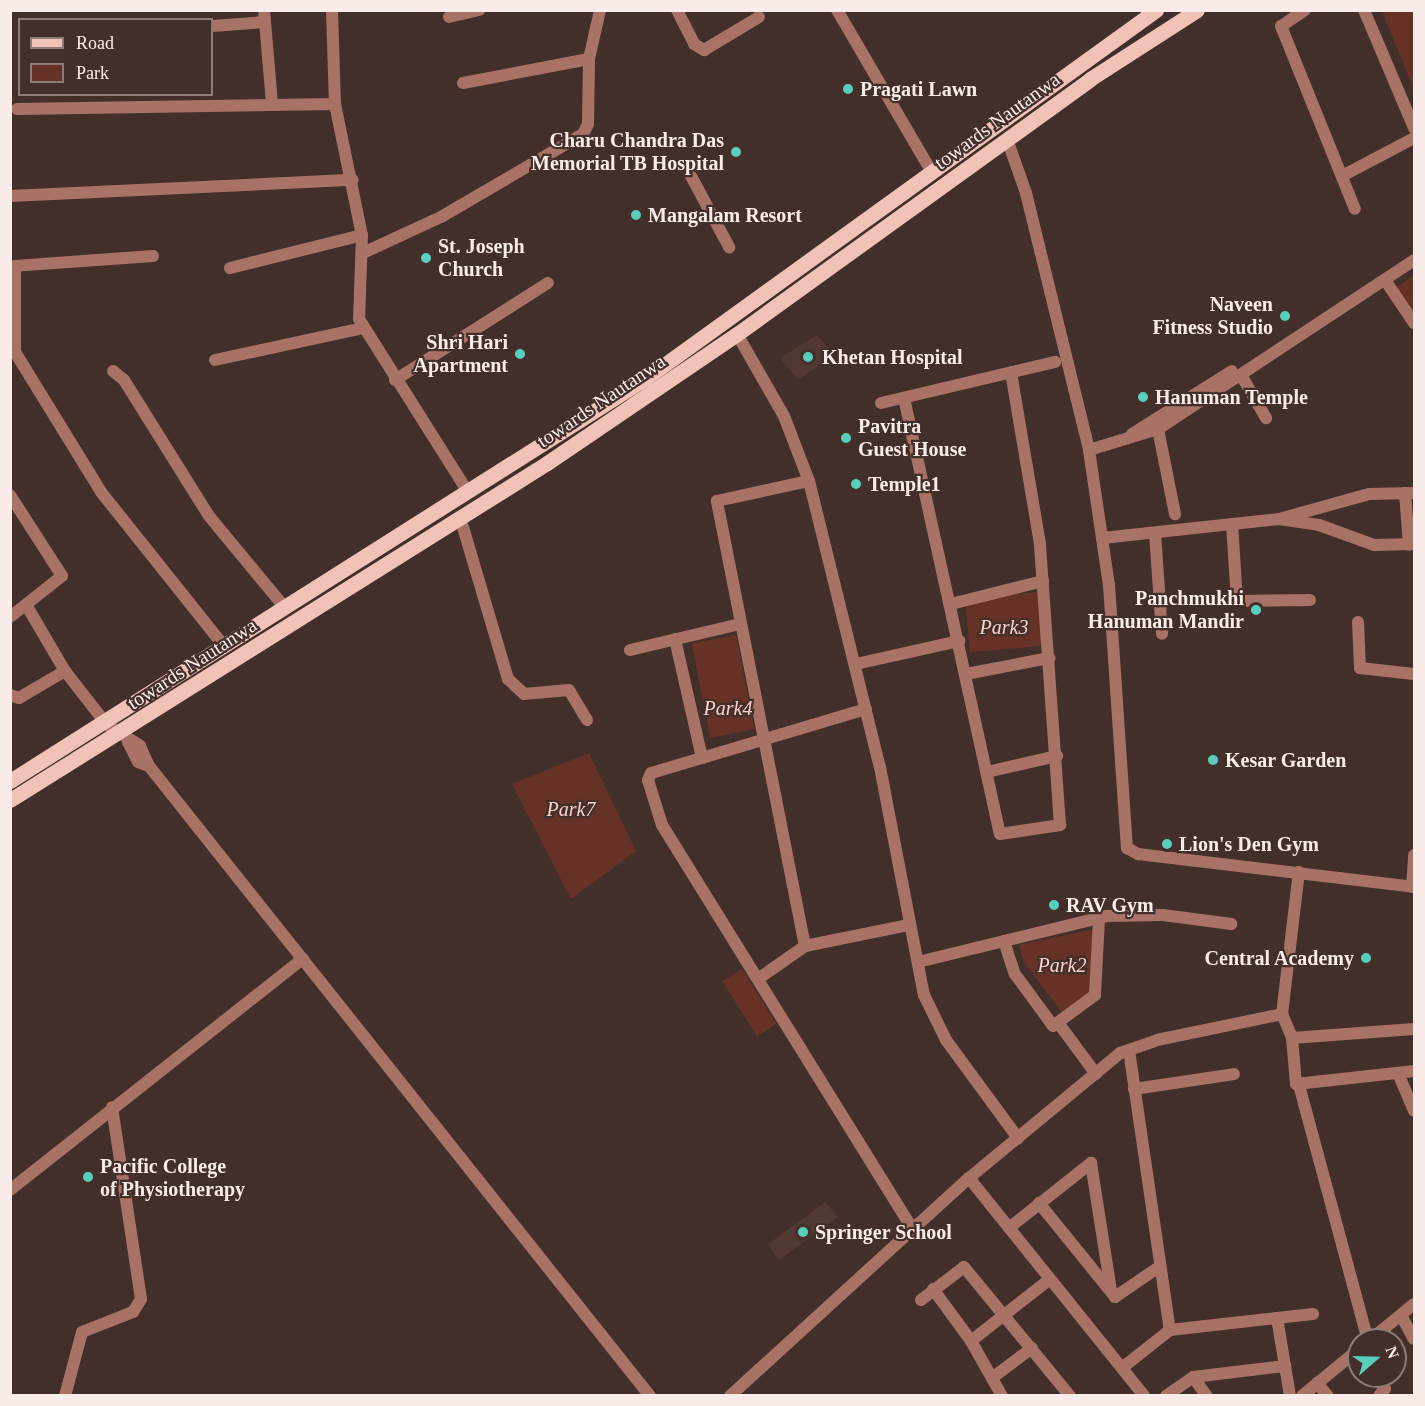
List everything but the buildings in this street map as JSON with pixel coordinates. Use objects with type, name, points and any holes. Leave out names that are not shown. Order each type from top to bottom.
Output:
[{"type":"main road","points":[[10,781],[107,724],[223,645],[285,608],[646,378],[1156,10]]},
{"type":"main road","name":"towards Nautanwa","points":[[11,799],[124,739],[737,334],[1007,140],[1197,10]]},
{"type":"street","points":[[332,10],[335,104],[353,180],[362,235],[363,253],[357,295],[363,328],[468,492]]},
{"type":"street","points":[[449,17],[479,10]]},
{"type":"street","points":[[363,253],[441,217],[583,134],[588,124],[589,59],[600,10]]},
{"type":"street","points":[[677,10],[694,44],[704,50],[759,14],[772,10]]},
{"type":"street","points":[[837,10],[931,171]]},
{"type":"street","points":[[1305,10],[1281,26],[1355,208]]},
{"type":"street","points":[[1364,10],[1414,128]]},
{"type":"street","points":[[213,26],[265,16],[272,104]]},
{"type":"street","points":[[463,83],[589,59]]},
{"type":"street","points":[[17,109],[335,104]]},
{"type":"street","points":[[1342,176],[1414,138]]},
{"type":"street","points":[[1007,140],[1026,193],[1089,450],[1102,538],[1127,848],[1138,854],[1413,887],[1414,855]]},
{"type":"street","points":[[691,176],[729,247]]},
{"type":"street","points":[[10,196],[353,180]]},
{"type":"street","points":[[230,268],[362,235]]},
{"type":"street","points":[[153,256],[15,266],[15,362],[101,492],[223,645]]},
{"type":"street","points":[[1089,450],[1116,444],[1158,429],[1385,280],[1414,258]]},
{"type":"street","points":[[1116,444],[1414,258]]},
{"type":"street","points":[[1385,280],[1414,322]]},
{"type":"street","points":[[395,380],[548,283]]},
{"type":"street","points":[[215,360],[363,328]]},
{"type":"street","points":[[737,334],[784,416],[809,482],[856,664],[908,925],[931,1015],[995,1112],[1018,1138]]},
{"type":"street","points":[[881,403],[1055,362]]},
{"type":"street","points":[[113,371],[124,380],[209,516],[285,608]]},
{"type":"street","points":[[903,398],[951,604],[1001,837],[1060,825],[1057,756],[1043,581],[1011,372]]},
{"type":"street","points":[[1241,375],[1266,418]]},
{"type":"street","points":[[1158,429],[1175,514]]},
{"type":"street","points":[[805,946],[762,740],[717,501],[809,482]]},
{"type":"street","points":[[1102,538],[1280,519],[1370,494],[1410,493],[1412,545],[1374,545],[1319,525],[1280,519]]},
{"type":"street","points":[[10,495],[62,576],[28,608],[10,617]]},
{"type":"street","points":[[460,517],[507,679],[524,694],[569,690],[587,720]]},
{"type":"street","points":[[1232,524],[1237,601],[1310,600]]},
{"type":"street","points":[[1155,533],[1162,634]]},
{"type":"street","points":[[951,604],[1043,581]]},
{"type":"street","points":[[28,608],[65,671],[107,724],[124,739],[140,746],[149,766],[650,1395]]},
{"type":"street","points":[[1358,622],[1360,668],[1414,674]]},
{"type":"street","points":[[630,650],[740,624]]},
{"type":"street","points":[[675,639],[702,758]]},
{"type":"street","points":[[856,664],[959,641]]},
{"type":"street","points":[[966,674],[1049,658]]},
{"type":"street","points":[[10,695],[19,698],[65,671]]},
{"type":"street","points":[[866,709],[651,773],[648,780],[662,825],[914,1231]]},
{"type":"street","points":[[987,772],[1057,756]]},
{"type":"street","points":[[1299,872],[1282,1014],[1292,1038],[1299,1085],[1366,1328]]},
{"type":"street","points":[[918,962],[1099,918],[1164,915],[1231,924]]},
{"type":"street","points":[[1004,941],[1015,974],[1050,1024],[1059,1024],[1095,995],[1099,918]]},
{"type":"street","points":[[758,979],[805,946],[908,925]]},
{"type":"street","points":[[10,1190],[112,1107],[303,959]]},
{"type":"street","points":[[730,1395],[914,1231],[969,1178],[1096,1074],[1129,1050],[1282,1014]]},
{"type":"street","points":[[1059,1024],[1096,1074]]},
{"type":"street","points":[[1292,1038],[1414,1029]]},
{"type":"street","points":[[1129,1050],[1159,1268],[1170,1330]]},
{"type":"street","points":[[1299,1085],[1414,1071]]},
{"type":"street","points":[[1398,1073],[1414,1111]]},
{"type":"street","points":[[1134,1089],[1234,1074]]},
{"type":"street","points":[[65,1395],[82,1332],[133,1312],[141,1299],[112,1107]]},
{"type":"street","points":[[1009,1228],[1091,1163],[1111,1291]]},
{"type":"street","points":[[969,1178],[1144,1395]]},
{"type":"street","points":[[1039,1203],[1111,1291],[1120,1297],[1159,1268]]},
{"type":"street","points":[[921,1299],[964,1267],[1032,1348],[1064,1393]]},
{"type":"street","points":[[971,1341],[1050,1279]]},
{"type":"street","points":[[933,1289],[971,1341],[1002,1395]]},
{"type":"street","points":[[1384,1328],[1414,1304]]},
{"type":"street","points":[[1122,1368],[1170,1330],[1313,1314]]},
{"type":"street","points":[[1401,1315],[1414,1339]]},
{"type":"street","points":[[1277,1318],[1290,1395]]},
{"type":"street","points":[[992,1378],[1032,1348]]},
{"type":"street","points":[[1302,1395],[1347,1360]]},
{"type":"street","points":[[1166,1395],[1193,1377],[1285,1366]]},
{"type":"street","points":[[1193,1377],[1207,1395]]},
{"type":"street","points":[[1317,1383],[1328,1395]]},
{"type":"shaded area","name":"Khetan Hospital","points":[[817,335],[834,355],[798,380],[780,358]]},
{"type":"shaded area","name":"Springer School","points":[[826,1202],[837,1217],[779,1260],[768,1244]]},
{"type":"green space","points":[[1382,11],[1414,11],[1414,90]]},
{"type":"green space","points":[[1414,275],[1414,316],[1396,288]]},
{"type":"green space","name":"Park3","points":[[1039,592],[1044,646],[970,652],[965,598]]},
{"type":"green space","name":"Park4","points":[[736,635],[754,729],[710,738],[692,644]]},
{"type":"green space","name":"Park7","points":[[589,753],[636,851],[571,899],[512,784]]},
{"type":"green space","name":"Park2","points":[[1094,929],[1090,993],[1063,1014],[1025,964],[1019,945]]},
{"type":"green space","points":[[742,969],[776,1024],[757,1036],[722,981]]},
{"type":"place","name":"Pragati Lawn","points":[[848,89]]},
{"type":"place","name":"Charu Chandra Das Memorial TB Hospital","points":[[736,152]]},
{"type":"place","name":"Mangalam Resort","points":[[636,215]]},
{"type":"place","name":"St. Joseph Church","points":[[426,258]]},
{"type":"place","name":"Naveen Fitness Studio","points":[[1285,316]]},
{"type":"place","name":"Shri Hari Apartment","points":[[520,354]]},
{"type":"place","name":"Khetan Hospital","points":[[808,357]]},
{"type":"place","name":"Hanuman Temple","points":[[1143,397]]},
{"type":"place","name":"Pavitra Guest House","points":[[846,438]]},
{"type":"place","name":"Temple1","points":[[856,484]]},
{"type":"place","name":"Panchmukhi Hanuman Mandir","points":[[1256,610]]},
{"type":"place","name":"Kesar Garden","points":[[1213,760]]},
{"type":"place","name":"Lion's Den Gym","points":[[1167,844]]},
{"type":"place","name":"RAV Gym","points":[[1054,905]]},
{"type":"place","name":"Central Academy","points":[[1366,958]]},
{"type":"place","name":"Pacific College of Physiotherapy","points":[[88,1177]]},
{"type":"place","name":"Springer School","points":[[803,1232]]}]
